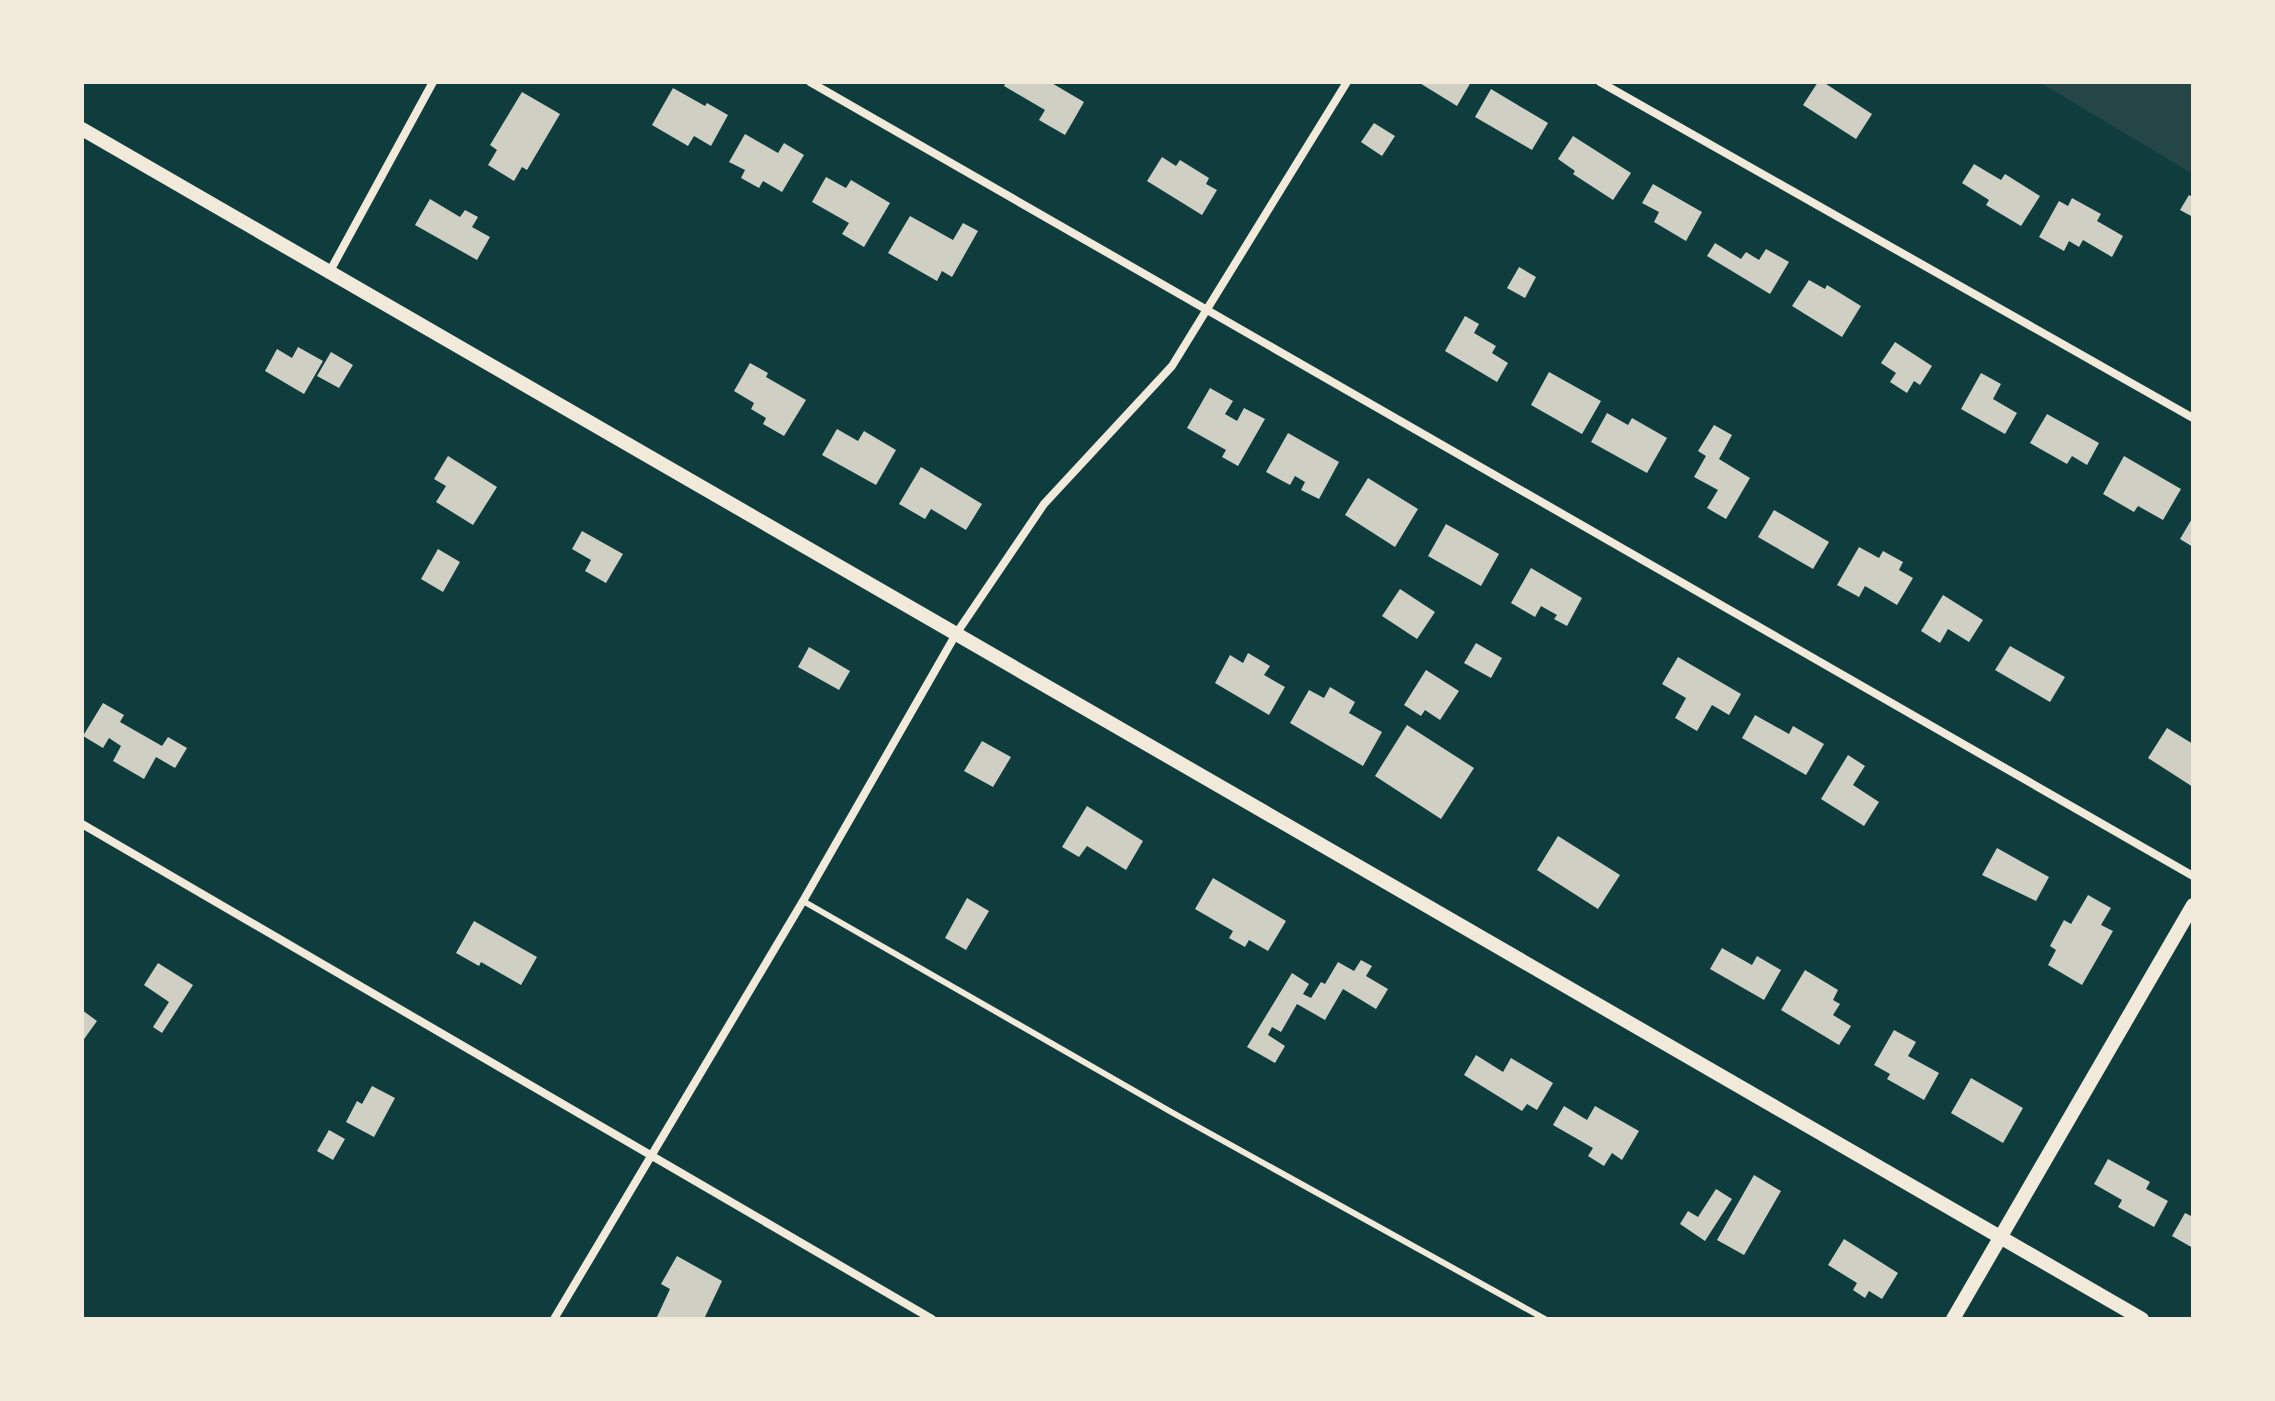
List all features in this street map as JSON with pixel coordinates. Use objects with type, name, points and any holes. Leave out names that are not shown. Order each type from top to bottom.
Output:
[{"type":"street","points":[[330,271],[433,82]]},
{"type":"street","points":[[810,82],[2193,876]]},
{"type":"street","points":[[554,1319],[803,901],[956,634],[1044,504],[1172,366],[1347,82]]},
{"type":"street","points":[[1600,82],[2193,418]]},
{"type":"street","points":[[82,129],[2142,1319]]},
{"type":"street","points":[[82,824],[932,1319]]},
{"type":"street","points":[[1953,1319],[2193,905]]},
{"type":"lane","points":[[803,901],[1201,1128],[1545,1319]]},
{"type":"shaded area","points":[[2039,82],[2193,82],[2193,174]]},
{"type":"building","points":[[1006,82],[1050,82],[1084,102],[1065,135],[1039,120],[1045,110],[1004,86]]},
{"type":"building","points":[[1418,82],[1471,82],[1457,106]]},
{"type":"building","points":[[1818,82],[1823,82],[1872,114],[1856,139],[1803,105]]},
{"type":"building","points":[[673,88],[728,115],[711,146],[694,136],[688,146],[652,125]]},
{"type":"building","points":[[1491,89],[1548,123],[1532,150],[1475,117]]},
{"type":"building","points":[[522,92],[560,114],[527,170],[522,167],[514,181],[488,165],[497,150],[490,145]]},
{"type":"building","points":[[1374,123],[1395,136],[1382,156],[1361,142]]},
{"type":"building","points":[[745,134],[778,153],[784,143],[804,155],[782,192],[763,181],[759,188],[741,178],[745,170],[729,162]]},
{"type":"building","points":[[1573,136],[1631,173],[1613,200],[1573,174],[1575,171],[1558,159]]},
{"type":"building","points":[[1162,157],[1176,166],[1180,160],[1209,178],[1206,184],[1217,190],[1202,215],[1147,181]]},
{"type":"building","points":[[1974,164],[2001,180],[2005,174],[2040,196],[2021,226],[1986,205],[1989,200],[1962,183]]},
{"type":"building","points":[[826,177],[846,188],[851,180],[890,203],[864,247],[842,234],[849,223],[812,202]]},
{"type":"building","points":[[1653,184],[1702,212],[1686,241],[1654,222],[1659,212],[1642,203]]},
{"type":"building","points":[[2189,195],[2193,197],[2193,217],[2180,210]]},
{"type":"building","points":[[2072,198],[2101,214],[2097,221],[2123,236],[2112,257],[2083,240],[2079,247],[2069,241],[2064,251],[2039,237],[2059,201],[2068,206]]},
{"type":"building","points":[[430,199],[460,217],[465,210],[478,217],[472,227],[490,237],[477,260],[415,225]]},
{"type":"building","points":[[910,216],[953,240],[963,223],[978,231],[952,277],[942,271],[937,281],[888,253]]},
{"type":"building","points":[[1715,243],[1741,259],[1746,252],[1759,260],[1766,249],[1789,262],[1770,294],[1707,256]]},
{"type":"building","points":[[1519,267],[1536,277],[1525,298],[1507,288]]},
{"type":"building","points":[[1809,280],[1825,289],[1827,285],[1861,306],[1842,337],[1792,306]]},
{"type":"building","points":[[1465,316],[1479,324],[1474,333],[1496,346],[1492,353],[1508,363],[1497,382],[1445,351]]},
{"type":"building","points":[[1895,342],[1932,366],[1920,385],[1914,381],[1907,393],[1890,382],[1896,373],[1881,363]]},
{"type":"building","points":[[298,347],[323,361],[304,394],[265,371],[277,349],[292,358]]},
{"type":"building","points":[[331,352],[353,365],[339,388],[317,376]]},
{"type":"building","points":[[750,363],[768,373],[766,377],[806,400],[784,436],[763,424],[766,418],[751,409],[754,403],[734,391]]},
{"type":"building","points":[[1549,372],[1601,401],[1582,434],[1531,405]]},
{"type":"building","points":[[1981,373],[2001,384],[1993,399],[2017,413],[2005,434],[1961,409]]},
{"type":"building","points":[[1210,388],[1233,401],[1225,414],[1237,421],[1244,408],[1265,419],[1238,466],[1222,457],[1226,450],[1187,428]]},
{"type":"building","points":[[1607,413],[1628,425],[1632,418],[1667,438],[1647,473],[1591,442]]},
{"type":"building","points":[[2047,414],[2099,443],[2087,465],[2072,456],[2067,464],[2030,443]]},
{"type":"building","points":[[1714,425],[1732,435],[1719,459],[1750,478],[1726,519],[1707,508],[1718,490],[1694,477],[1706,456],[1698,451]]},
{"type":"building","points":[[837,429],[858,441],[864,431],[896,450],[876,485],[822,455]]},
{"type":"building","points":[[1288,433],[1339,462],[1319,499],[1301,490],[1305,482],[1295,476],[1290,485],[1266,472]]},
{"type":"building","points":[[448,456],[497,487],[473,525],[436,502],[446,486],[434,479]]},
{"type":"building","points":[[2124,456],[2181,489],[2163,520],[2138,506],[2134,512],[2103,494]]},
{"type":"building","points":[[921,467],[982,504],[966,530],[931,509],[925,519],[899,504]]},
{"type":"building","points":[[1368,478],[1418,509],[1395,547],[1345,515]]},
{"type":"building","points":[[1774,510],[1829,542],[1813,569],[1758,537]]},
{"type":"building","points":[[2193,517],[2193,547],[2180,539]]},
{"type":"building","points":[[1446,524],[1499,554],[1481,586],[1428,556]]},
{"type":"building","points":[[582,531],[623,554],[606,583],[585,571],[591,560],[572,549]]},
{"type":"building","points":[[1859,547],[1879,558],[1883,551],[1903,562],[1899,570],[1913,578],[1897,605],[1865,586],[1859,597],[1837,585]]},
{"type":"building","points":[[438,549],[460,562],[443,592],[421,579]]},
{"type":"building","points":[[1531,568],[1582,598],[1567,626],[1554,619],[1557,615],[1541,606],[1535,617],[1511,603]]},
{"type":"building","points":[[1400,589],[1435,612],[1417,639],[1382,616]]},
{"type":"building","points":[[1943,595],[1983,620],[1969,642],[1948,629],[1940,643],[1921,631]]},
{"type":"building","points":[[1476,643],[1502,658],[1491,678],[1464,663]]},
{"type":"building","points":[[2010,646],[2065,677],[2050,702],[1995,670]]},
{"type":"building","points":[[809,647],[850,671],[839,690],[798,667]]},
{"type":"building","points":[[1248,653],[1270,666],[1264,675],[1285,687],[1269,715],[1215,683],[1230,655],[1243,663]]},
{"type":"building","points":[[1678,657],[1741,694],[1729,715],[1712,705],[1697,731],[1675,718],[1686,698],[1662,684]]},
{"type":"building","points":[[1426,670],[1459,691],[1440,720],[1425,710],[1421,716],[1404,705]]},
{"type":"building","points":[[1330,687],[1355,702],[1349,713],[1382,732],[1363,766],[1290,723],[1309,690],[1324,698]]},
{"type":"building","points":[[103,703],[124,715],[120,722],[162,746],[168,737],[187,748],[175,768],[156,757],[144,779],[113,761],[121,746],[109,738],[103,748],[83,736]]},
{"type":"building","points":[[1755,715],[1789,734],[1793,726],[1824,744],[1806,775],[1742,738]]},
{"type":"building","points":[[1407,725],[1474,768],[1441,819],[1375,776]]},
{"type":"building","points":[[2167,728],[2193,744],[2193,787],[2148,758]]},
{"type":"building","points":[[982,741],[1011,757],[993,787],[964,771]]},
{"type":"building","points":[[1848,755],[1865,766],[1853,785],[1879,802],[1864,826],[1821,799]]},
{"type":"building","points":[[1087,806],[1143,841],[1126,870],[1087,846],[1079,857],[1062,847]]},
{"type":"building","points":[[1558,836],[1620,875],[1598,909],[1537,870]]},
{"type":"building","points":[[1997,848],[2049,877],[2036,901],[1982,875]]},
{"type":"building","points":[[1213,878],[1286,921],[1268,951],[1249,940],[1245,947],[1229,938],[1233,931],[1195,909]]},
{"type":"building","points":[[2088,895],[2111,908],[2101,925],[2113,931],[2082,985],[2048,965],[2056,950],[2050,946],[2064,920],[2071,924]]},
{"type":"building","points":[[967,898],[989,911],[966,950],[945,938]]},
{"type":"building","points":[[474,921],[537,957],[521,985],[481,962],[479,966],[456,953]]},
{"type":"building","points":[[1722,948],[1752,965],[1757,956],[1781,970],[1764,1000],[1710,969]]},
{"type":"building","points":[[1361,960],[1372,966],[1366,976],[1388,989],[1376,1009],[1343,989],[1325,1020],[1297,1004],[1281,1032],[1272,1027],[1268,1035],[1285,1046],[1275,1063],[1247,1047],[1292,973],[1309,984],[1303,994],[1311,998],[1321,982],[1325,984],[1338,962],[1354,971]]},
{"type":"building","points":[[158,963],[193,985],[162,1033],[153,1027],[169,1002],[144,985]]},
{"type":"building","points":[[1805,970],[1838,990],[1833,1000],[1840,1004],[1833,1015],[1851,1026],[1839,1045],[1781,1010]]},
{"type":"building","points":[[82,1010],[97,1021],[82,1042]]},
{"type":"building","points":[[1894,1030],[1916,1042],[1908,1056],[1939,1073],[1924,1100],[1887,1079],[1890,1074],[1874,1065]]},
{"type":"building","points":[[1476,1055],[1503,1072],[1511,1058],[1553,1083],[1537,1110],[1527,1104],[1522,1111],[1464,1075]]},
{"type":"building","points":[[1971,1078],[2023,1108],[2003,1143],[1951,1113]]},
{"type":"building","points":[[372,1086],[395,1098],[374,1137],[346,1122],[357,1101],[362,1104]]},
{"type":"building","points":[[1564,1106],[1587,1120],[1595,1106],[1639,1131],[1622,1160],[1612,1153],[1604,1166],[1588,1156],[1593,1148],[1553,1125]]},
{"type":"building","points":[[329,1130],[345,1139],[333,1160],[317,1151]]},
{"type":"building","points":[[2108,1159],[2150,1182],[2146,1189],[2168,1201],[2154,1227],[2118,1207],[2122,1200],[2094,1184]]},
{"type":"building","points":[[1754,1175],[1781,1191],[1744,1255],[1717,1240]]},
{"type":"building","points":[[1716,1189],[1732,1199],[1705,1241],[1680,1224],[1688,1211],[1698,1217]]},
{"type":"building","points":[[2185,1213],[2193,1217],[2193,1248],[2172,1236]]},
{"type":"building","points":[[1844,1239],[1898,1273],[1882,1299],[1869,1291],[1865,1298],[1853,1290],[1857,1283],[1828,1265]]},
{"type":"building","points":[[677,1256],[722,1281],[704,1319],[656,1319],[670,1289],[661,1284]]}]
